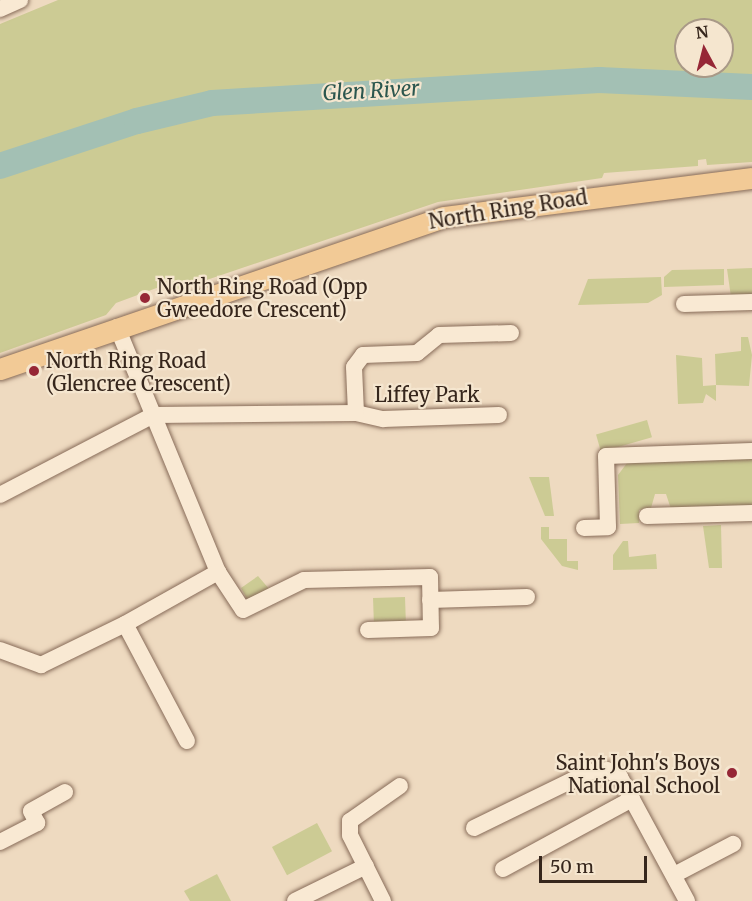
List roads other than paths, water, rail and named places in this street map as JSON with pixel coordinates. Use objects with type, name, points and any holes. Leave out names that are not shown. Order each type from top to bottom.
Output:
[{"type":"main road","name":"North Ring Road","points":[[0,369],[443,217],[752,178]]},
{"type":"street","points":[[0,9],[20,0]]},
{"type":"street","points":[[684,304],[752,302]]},
{"type":"street","points":[[117,327],[218,572],[243,610],[303,580],[430,576],[431,628],[368,630]]},
{"type":"street","name":"Liffey Park","points":[[356,412],[354,367],[363,355],[417,353],[439,335],[511,333]]},
{"type":"street","name":"Liffey Park","points":[[154,415],[356,412],[383,419],[499,415]]},
{"type":"street","points":[[0,495],[154,415]]},
{"type":"street","points":[[584,528],[608,527],[606,456],[752,450]]},
{"type":"street","points":[[647,516],[752,513]]},
{"type":"street","points":[[0,650],[41,665],[126,624],[218,572]]},
{"type":"street","points":[[430,600],[527,597]]},
{"type":"street","points":[[126,624],[187,741]]},
{"type":"street","points":[[474,828],[589,772],[620,777],[687,901]]},
{"type":"street","points":[[383,901],[350,835],[350,820],[400,786]]},
{"type":"street","points":[[0,842],[37,823],[31,811],[65,792]]},
{"type":"street","points":[[503,869],[632,799]]},
{"type":"street","points":[[674,875],[733,844]]},
{"type":"street","points":[[295,901],[366,867]]},
{"type":"waterway","name":"Glen River","points":[[0,166],[137,121],[212,103],[599,80],[752,87]]},
{"type":"place","name":"North Ring Road (Opp Gweedore Crescent)","points":[[145,298]]},
{"type":"place","name":"North Ring Road (Glencree Crescent)","points":[[34,371]]},
{"type":"place","name":"Saint John's Boys National School","points":[[732,773]]}]
